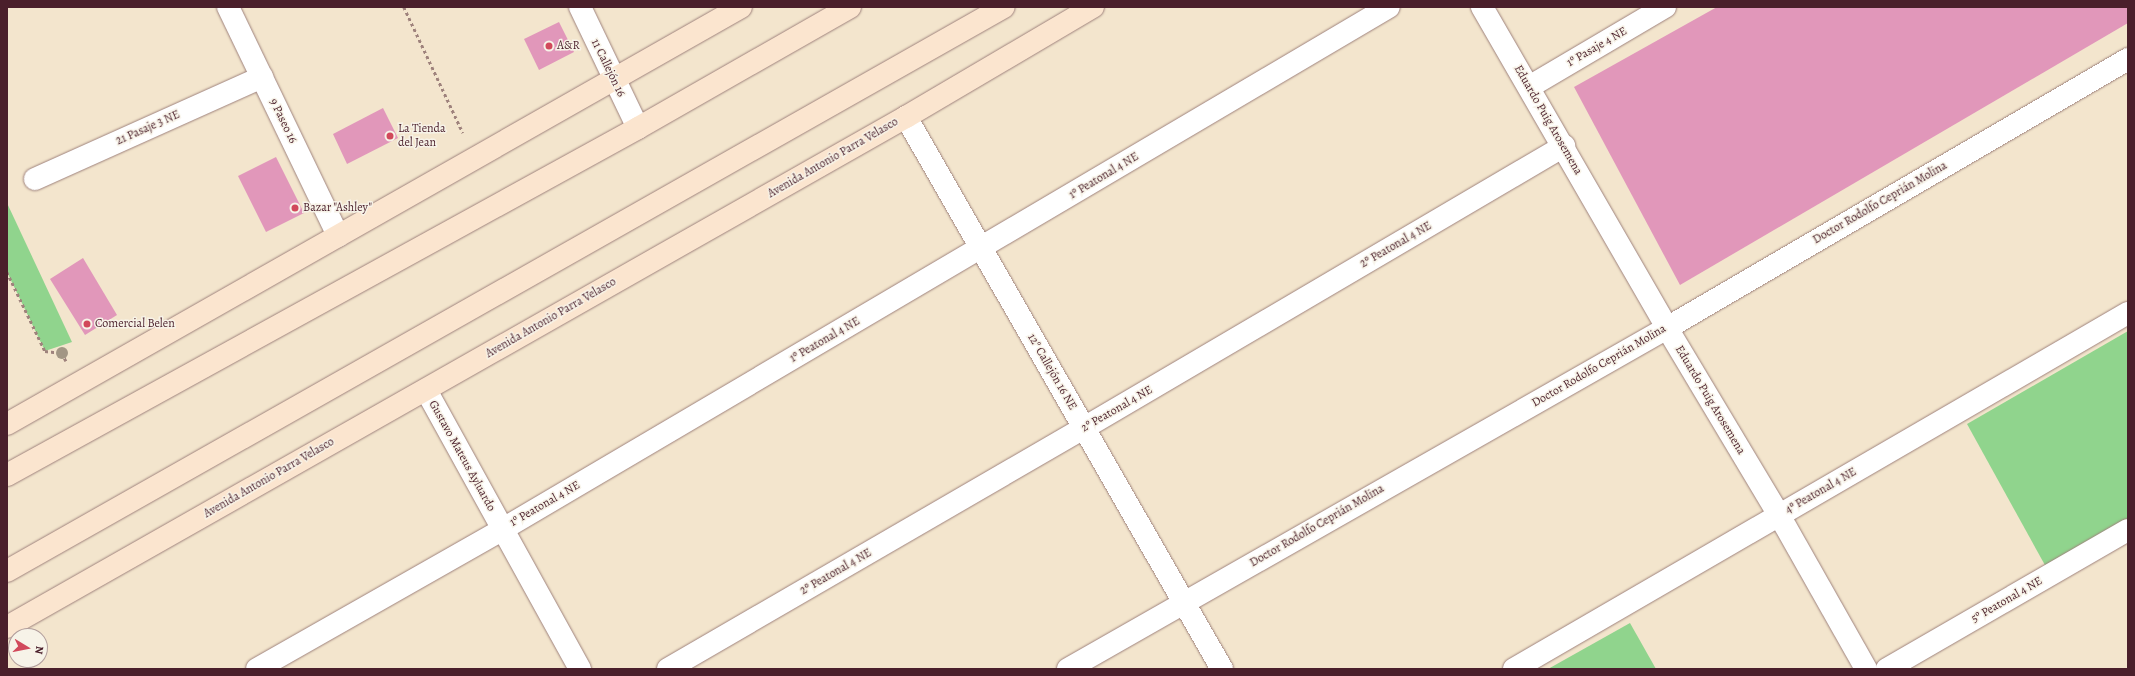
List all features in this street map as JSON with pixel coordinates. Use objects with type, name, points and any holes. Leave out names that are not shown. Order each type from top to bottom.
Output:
[{"type":"main road","points":[[7,424],[741,7]]},
{"type":"main road","points":[[7,476],[638,128],[850,7]]},
{"type":"main road","points":[[7,571],[1004,7]]},
{"type":"main road","name":"Avenida Antonio Parra Velasco","points":[[7,627],[906,116],[1085,9]]},
{"type":"street","name":"9 Paseo 16","points":[[228,7],[338,236]]},
{"type":"street","name":"11 Callejón 16","points":[[580,7],[638,128]]},
{"type":"street","name":"1º Peatonal 4 NE","points":[[257,669],[503,529],[981,249],[1389,7]]},
{"type":"street","name":"Eduardo Puig Arosemena","points":[[1482,7],[1530,87],[1667,328],[1779,515],[1866,669]]},
{"type":"street","name":"1º Pasaje 4 NE","points":[[1530,87],[1665,7]]},
{"type":"street","name":"Doctor Rodolfo Ceprián Molina","points":[[1068,669],[1667,328],[2128,59]]},
{"type":"street","name":"21 Pasaje 3 NE","points":[[35,179],[262,77]]},
{"type":"street","name":"12° Callejón 16 NE","points":[[906,116],[1222,669]]},
{"type":"street","name":"2º Peatonal 4 NE","points":[[668,669],[1084,428],[1564,146]]},
{"type":"street","name":"4º Peatonal 4 NE","points":[[1514,669],[2128,313]]},
{"type":"street","name":"Gustavo Mateus Ayluardo","points":[[426,390],[580,669]]},
{"type":"street","name":"5º Peatonal 4 NE","points":[[1887,669],[2128,530]]},
{"type":"path","points":[[404,7],[474,159]]},
{"type":"path","points":[[7,272],[46,351],[62,353],[78,384]]},
{"type":"green space","points":[[7,203],[72,342],[45,351],[7,272]]},
{"type":"green space","points":[[2128,331],[2128,521],[2046,567],[1967,424]]},
{"type":"green space","points":[[1630,623],[1656,669],[1548,669]]},
{"type":"building","points":[[1717,7],[2128,7],[2128,23],[1680,285],[1574,87]]},
{"type":"building","name":"A&R","points":[[559,22],[574,52],[539,70],[524,39]]},
{"type":"building","points":[[383,108],[398,138],[347,164],[333,134]]},
{"type":"building","points":[[276,157],[304,213],[266,232],[238,176]]},
{"type":"building","points":[[83,258],[117,315],[85,335],[50,279]]},
{"type":"place","name":"A&R","points":[[549,46]]},
{"type":"place","name":"La Tienda del Jean","points":[[390,136]]},
{"type":"place","name":"Bazar \"Ashley\"","points":[[295,208]]},
{"type":"place","name":"Comercial Belen","points":[[87,324]]}]
